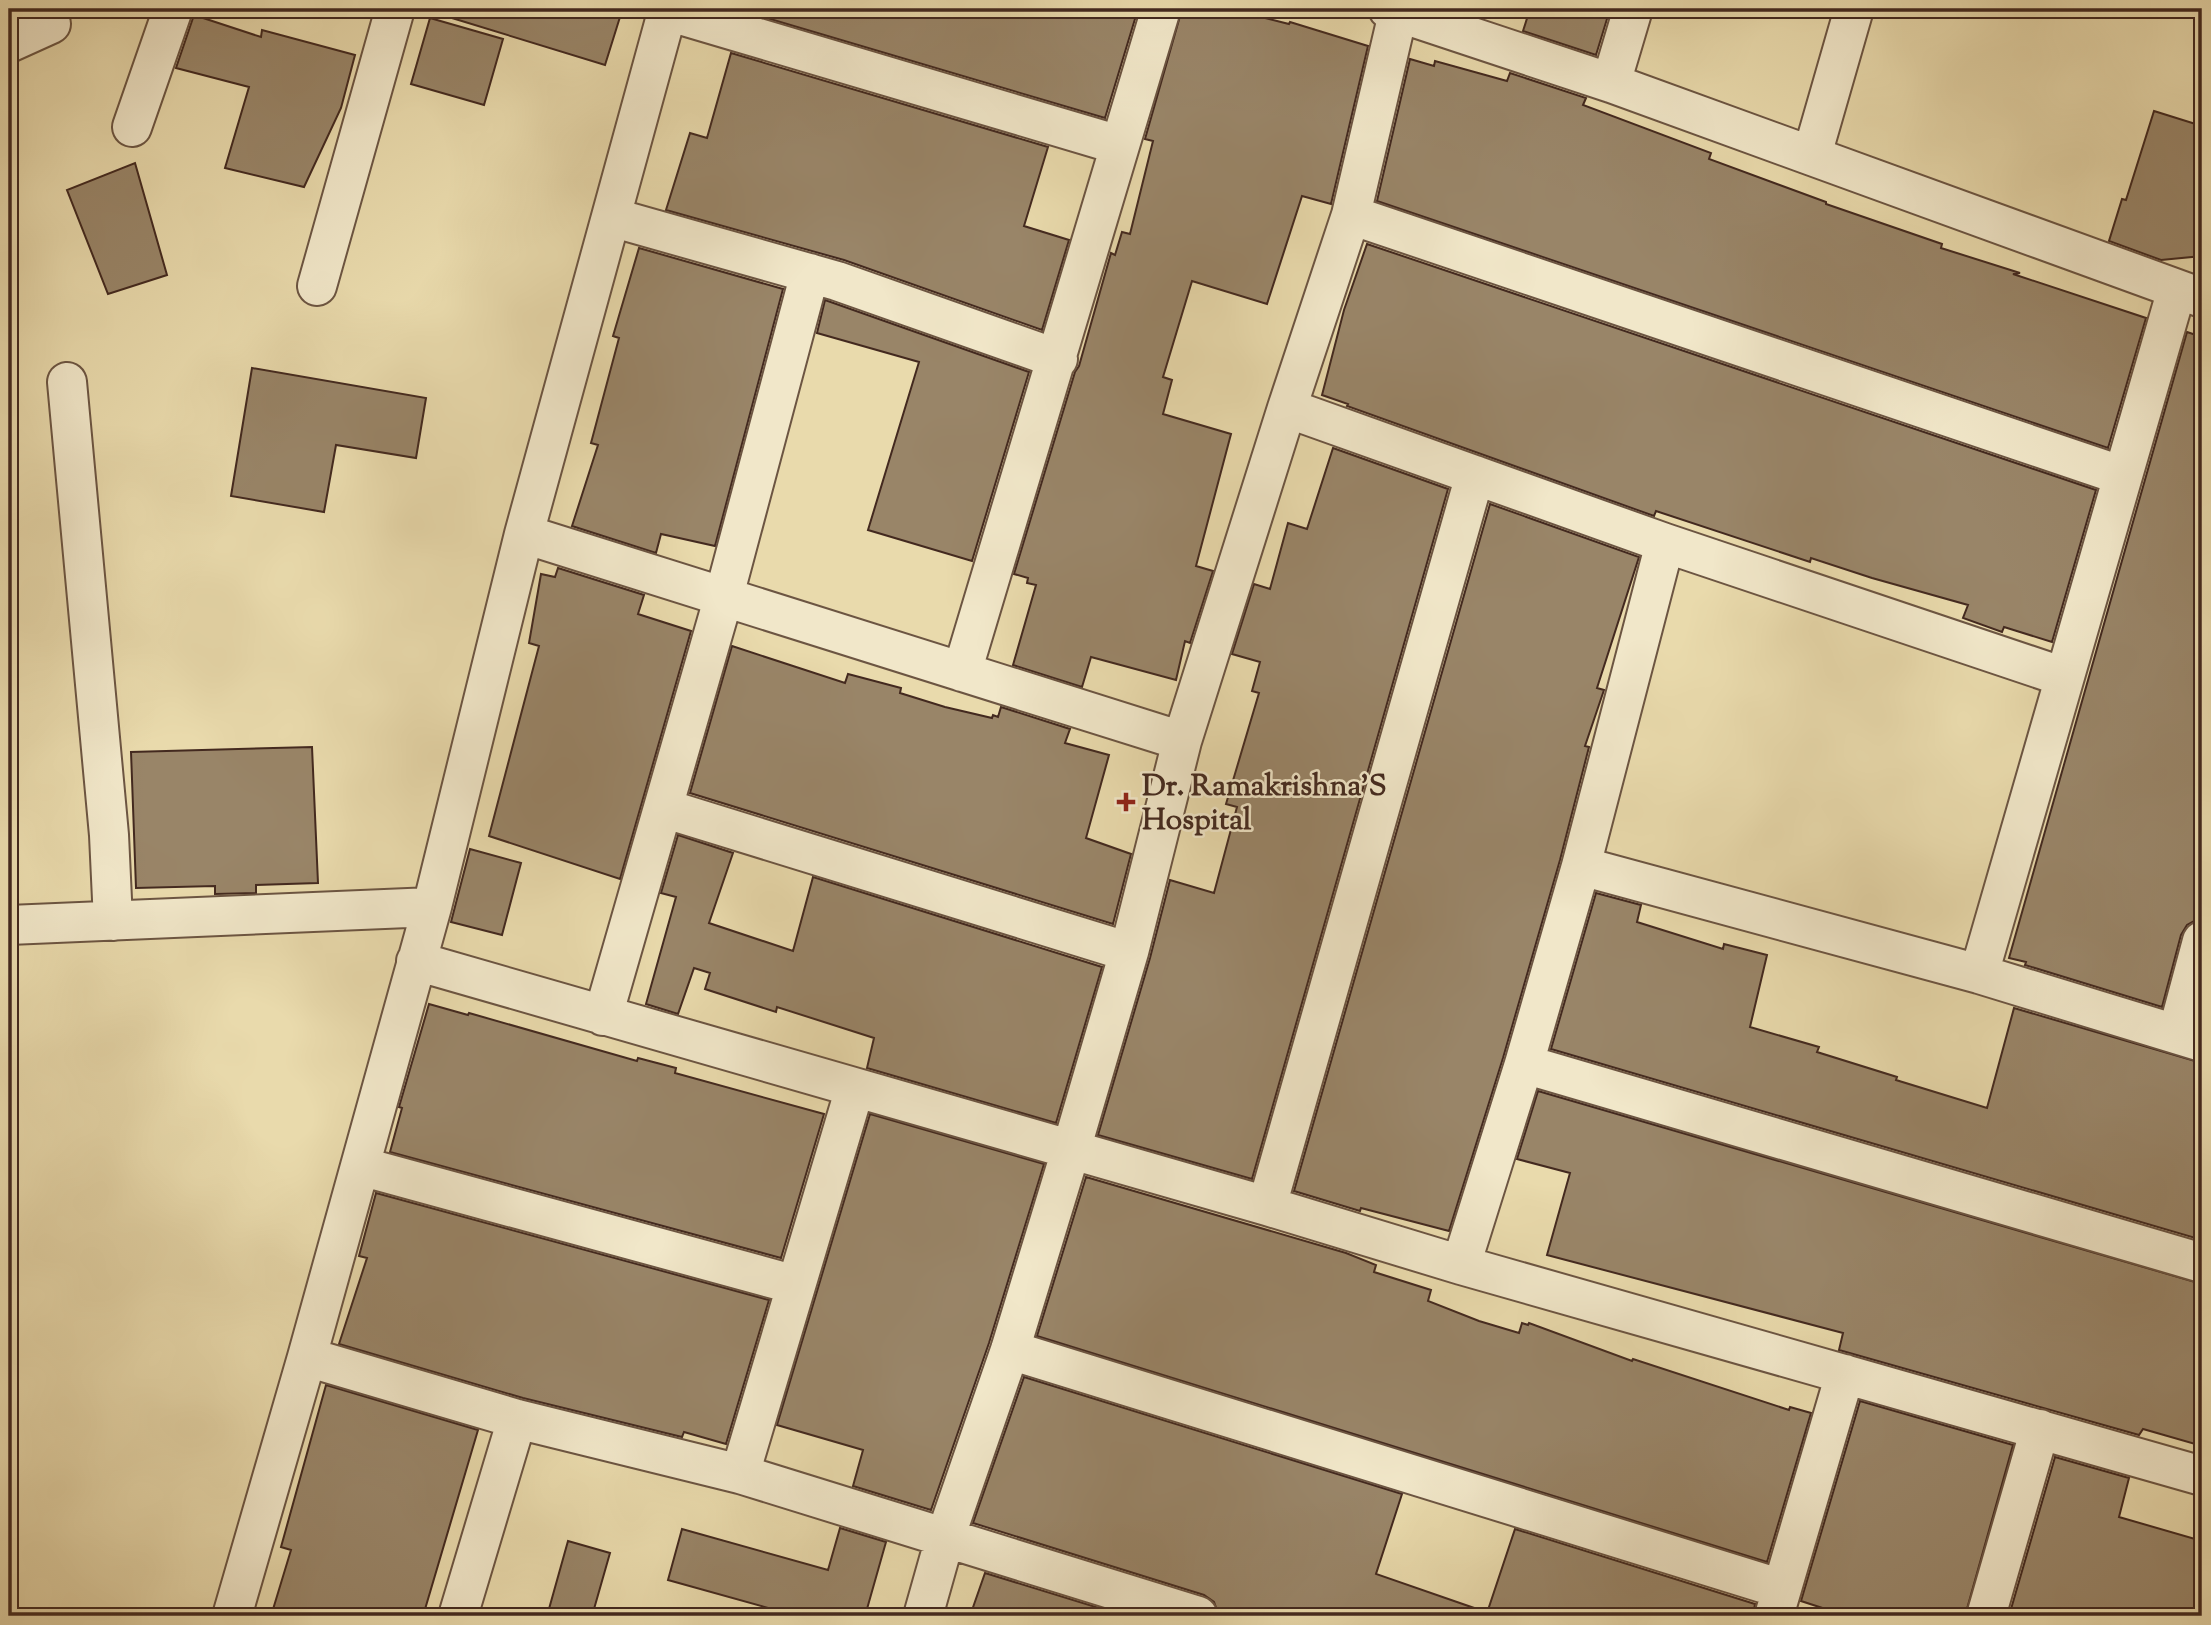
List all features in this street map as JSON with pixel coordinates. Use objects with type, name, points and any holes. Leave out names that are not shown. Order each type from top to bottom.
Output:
[{"type":"street","points":[[132,127],[173,9]]},
{"type":"street","points":[[317,286],[395,9]]},
{"type":"street","points":[[962,671],[1058,359],[1161,9]]},
{"type":"street","points":[[1611,83],[1633,9]]},
{"type":"street","points":[[1812,155],[1854,9]]},
{"type":"street","points":[[232,1616],[432,907],[524,534],[668,10],[1119,145]]},
{"type":"street","points":[[923,1616],[945,1538],[1010,1350],[1071,1150],[1129,952],[1182,741],[1351,215],[1395,10],[1611,83],[2189,294],[2123,476],[1979,974]]},
{"type":"street","points":[[9,43],[51,24]]},
{"type":"street","points":[[1351,215],[2123,476]]},
{"type":"street","points":[[611,217],[810,273],[1058,359]]},
{"type":"street","points":[[603,1016],[724,596],[810,273]]},
{"type":"street","points":[[66,382],[109,835],[113,921]]},
{"type":"street","points":[[1287,408],[1665,543],[2064,677]]},
{"type":"street","points":[[1267,1206],[1475,475]]},
{"type":"street","points":[[524,534],[1182,741]]},
{"type":"street","points":[[1461,1265],[1524,1064],[1581,866],[1665,543]]},
{"type":"street","points":[[663,808],[1129,952]]},
{"type":"street","points":[[1581,866],[1979,974],[2190,1038],[2202,941]]},
{"type":"street","points":[[9,925],[432,907]]},
{"type":"street","points":[[416,961],[1267,1206],[1461,1265],[2202,1476]]},
{"type":"street","points":[[1524,1064],[2202,1263]]},
{"type":"street","points":[[740,1474],[855,1088]]},
{"type":"street","points":[[360,1166],[796,1285]]},
{"type":"street","points":[[1010,1350],[1778,1603],[1845,1374]]},
{"type":"street","points":[[307,1357],[517,1419],[740,1474],[1185,1614]]},
{"type":"street","points":[[458,1616],[517,1419]]},
{"type":"street","points":[[1986,1616],[2040,1429]]},
{"type":"building","points":[[454,9],[591,9],[620,17],[605,65],[452,18]]},
{"type":"building","points":[[1138,9],[1105,118],[743,11]]},
{"type":"building","points":[[1182,9],[1229,9],[1289,24],[1290,22],[1368,46],[1331,204],[1302,196],[1267,304],[1192,281],[1163,377],[1172,380],[1163,414],[1231,434],[1196,566],[1213,571],[1190,643],[1185,641],[1176,680],[1091,657],[1082,687],[1013,665],[1036,585],[1027,583],[1028,578],[1014,574],[1111,253],[1115,255],[1122,232],[1130,234],[1153,141],[1145,139]]},
{"type":"building","points":[[1530,9],[1610,9],[1596,55],[1523,31]]},
{"type":"building","points":[[194,15],[261,37],[262,30],[355,55],[341,108],[304,187],[225,168],[249,87],[176,68]]},
{"type":"building","points":[[430,18],[503,39],[484,105],[411,84]]},
{"type":"building","points":[[731,53],[1048,147],[1024,226],[1069,240],[1042,330],[844,260],[666,210],[690,133],[707,138]]},
{"type":"building","points":[[1410,59],[1434,66],[1435,61],[1507,81],[1510,73],[1586,98],[1583,105],[1711,153],[1709,159],[1826,204],[1942,244],[1941,248],[2146,318],[2108,448],[1377,201]]},
{"type":"building","points":[[2154,111],[2202,126],[2202,256],[2161,260],[2109,241],[2122,199],[2126,200]]},
{"type":"building","points":[[135,163],[167,275],[108,294],[67,190]]},
{"type":"building","points":[[1367,244],[2096,490],[2052,642],[2004,627],[2002,632],[1963,618],[1968,605],[1811,558],[1810,562],[1656,511],[1654,516],[1322,395],[1344,310]]},
{"type":"building","points":[[639,248],[783,289],[715,546],[661,534],[656,553],[572,526],[598,445],[591,443],[619,338],[613,336]]},
{"type":"building","points":[[825,300],[1029,372],[972,561],[868,530],[919,362],[817,333]]},
{"type":"building","points":[[2187,332],[2202,337],[2202,920],[2187,925],[2181,935],[2162,1007],[2009,958]]},
{"type":"building","points":[[252,368],[426,398],[416,458],[336,445],[324,512],[231,496]]},
{"type":"building","points":[[1333,448],[1448,489],[1252,1179],[1098,1135],[1170,880],[1214,893],[1237,807],[1226,804],[1259,693],[1252,691],[1260,662],[1232,654],[1254,584],[1270,589],[1288,523],[1307,529]]},
{"type":"building","points":[[1490,504],[1639,557],[1597,688],[1604,690],[1585,746],[1589,747],[1560,860],[1503,1058],[1449,1231],[1361,1208],[1360,1211],[1294,1191]]},
{"type":"building","points":[[558,568],[644,595],[638,614],[691,631],[620,879],[489,836],[539,646],[529,643],[541,574],[555,577]]},
{"type":"building","points":[[732,646],[845,683],[848,674],[901,688],[900,693],[945,707],[992,718],[993,715],[998,717],[1001,707],[1070,729],[1065,743],[1109,755],[1086,838],[1131,854],[1113,924],[690,793]]},
{"type":"building","points":[[312,747],[318,883],[256,885],[256,893],[215,894],[215,886],[136,888],[131,752]]},
{"type":"building","points":[[678,835],[733,853],[709,923],[793,951],[813,877],[1102,967],[1056,1123],[867,1068],[874,1038],[777,1007],[776,1012],[705,989],[710,973],[694,968],[678,1014],[646,1004],[676,897],[661,893]]},
{"type":"building","points":[[470,849],[521,863],[502,935],[451,922]]},
{"type":"building","points":[[1596,893],[1641,905],[1637,922],[1723,949],[1724,944],[1767,955],[1750,1027],[1819,1047],[1817,1052],[1987,1108],[2014,1008],[2202,1063],[2202,1240],[1551,1049]]},
{"type":"building","points":[[429,1004],[637,1061],[638,1058],[676,1068],[675,1073],[824,1114],[781,1258],[390,1152],[402,1108],[399,1107]]},
{"type":"building","points":[[1538,1091],[2202,1284],[2202,1446],[2143,1429],[2139,1435],[1839,1350],[1843,1333],[1547,1255],[1570,1173],[1517,1159]]},
{"type":"building","points":[[870,1114],[1044,1164],[989,1343],[931,1510],[853,1486],[863,1450],[777,1425]]},
{"type":"building","points":[[1086,1177],[1346,1253],[1376,1265],[1374,1272],[1431,1290],[1428,1301],[1479,1321],[1519,1333],[1522,1323],[1529,1323],[1632,1361],[1633,1359],[1789,1410],[1790,1407],[1811,1413],[1767,1562],[1037,1336]]},
{"type":"building","points":[[376,1193],[769,1300],[726,1444],[684,1432],[682,1437],[523,1398],[339,1344],[367,1258],[359,1256]]},
{"type":"building","points":[[1024,1377],[1402,1494],[1376,1574],[1480,1610],[1479,1616],[1219,1616],[1214,1602],[1204,1595],[973,1523]]},
{"type":"building","points":[[326,1385],[478,1430],[423,1616],[271,1616],[291,1550],[281,1547]]},
{"type":"building","points":[[1860,1401],[2013,1445],[1965,1616],[1847,1616],[1801,1601]]},
{"type":"building","points":[[2055,1457],[2129,1478],[2119,1517],[2202,1541],[2202,1588],[2194,1616],[2009,1616]]},
{"type":"building","points":[[840,1528],[886,1542],[865,1616],[797,1616],[668,1580],[682,1529],[828,1570]]},
{"type":"building","points":[[1515,1529],[1755,1604],[1753,1616],[1486,1616]]},
{"type":"building","points":[[568,1541],[610,1553],[592,1616],[547,1616]]},
{"type":"building","points":[[985,1573],[1125,1616],[970,1616]]},
{"type":"place","name":"Dr. Ramakrishna'S Hospital","points":[[1126,802]]}]
